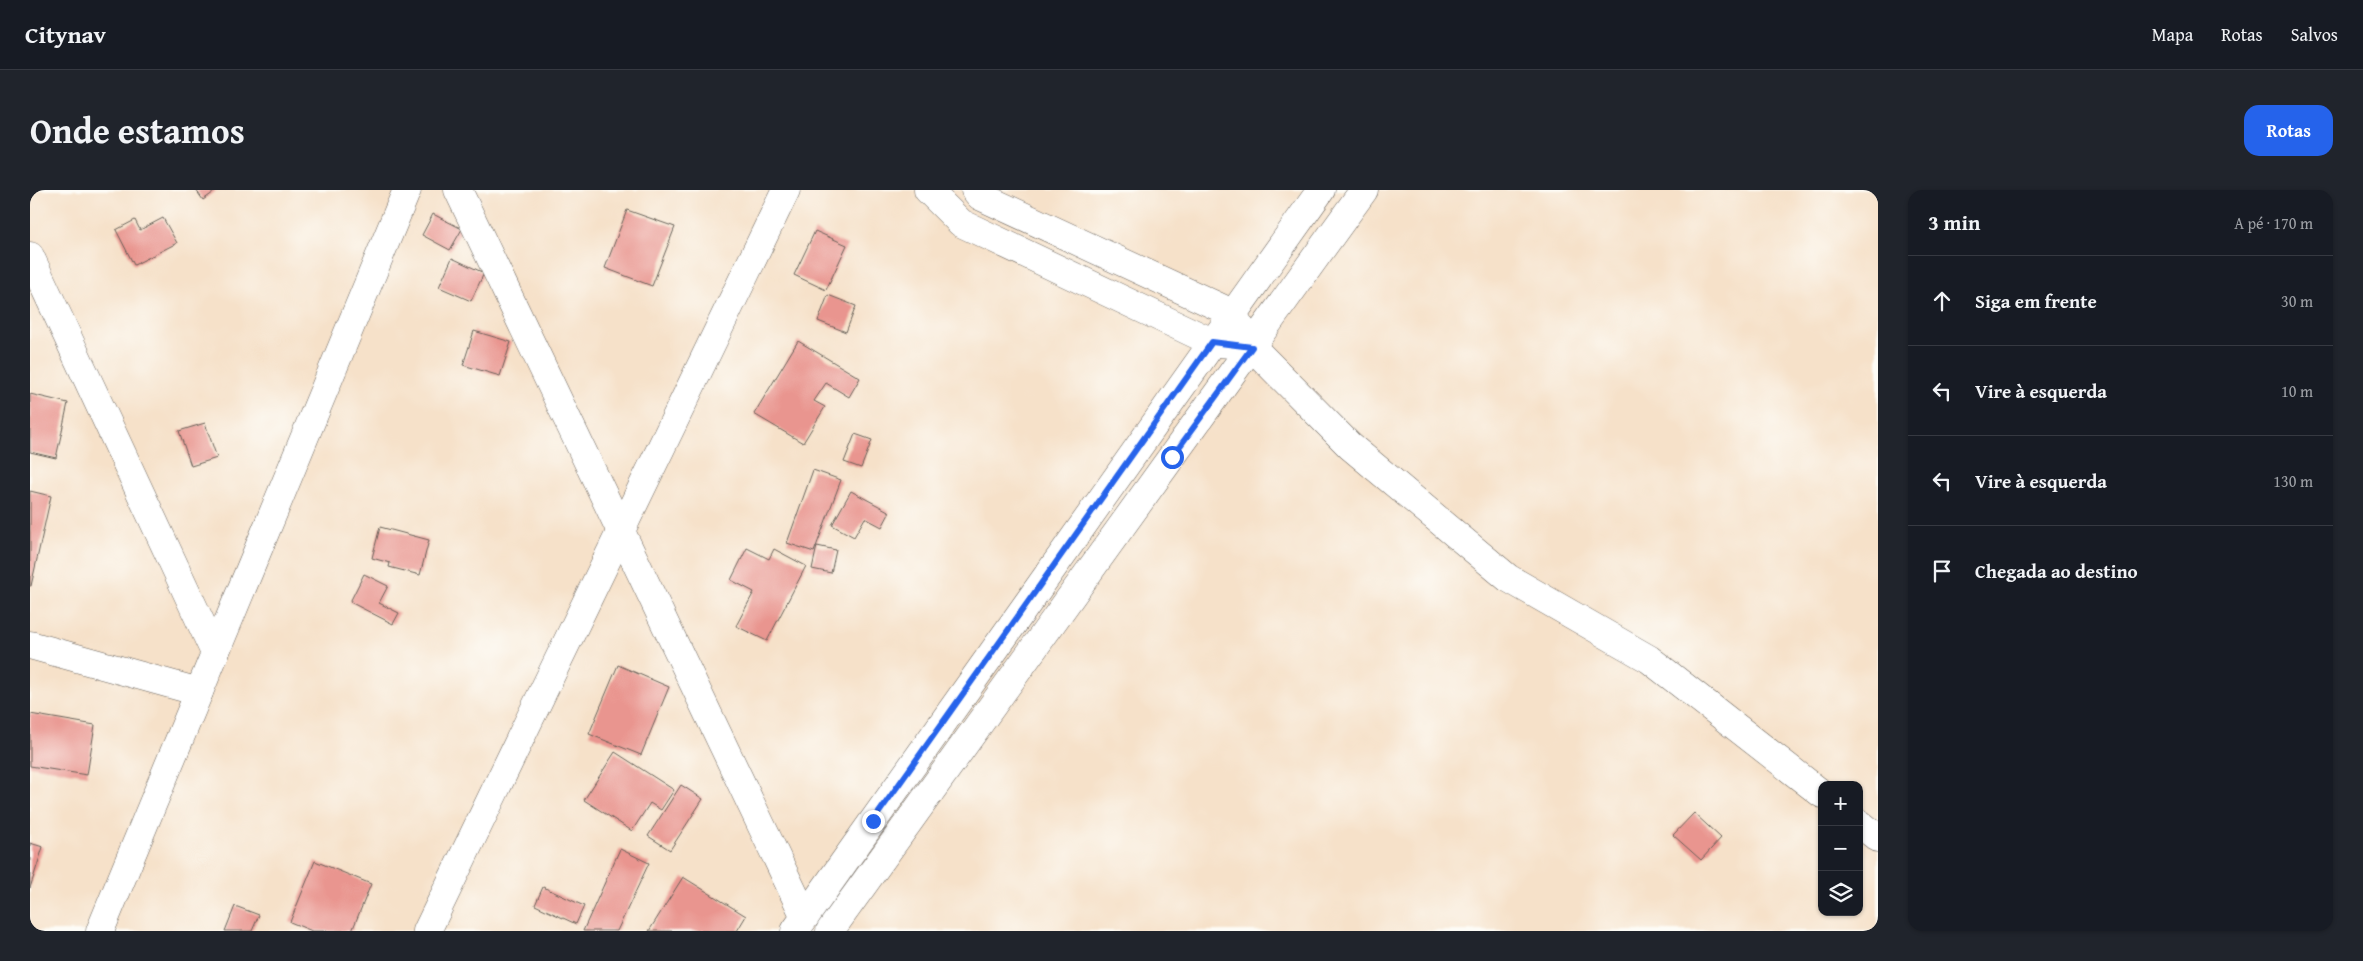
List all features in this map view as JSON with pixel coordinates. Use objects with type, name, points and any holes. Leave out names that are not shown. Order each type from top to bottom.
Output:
[{"type":"street","points":[[100,931],[408,190]]},
{"type":"street","points":[[458,190],[621,532],[800,924]]},
{"type":"street","points":[[427,931],[786,190]]},
{"type":"street","points":[[928,190],[961,223],[1212,342],[1252,347]]},
{"type":"street","points":[[975,190],[980,196],[1232,313],[1252,347],[1350,446],[1508,578],[1649,659],[1818,791]]},
{"type":"street","points":[[800,924],[1321,190]]},
{"type":"street","points":[[830,931],[1364,190]]},
{"type":"street","points":[[32,263],[215,653]]},
{"type":"street","points":[[30,645],[199,692]]},
{"type":"street","points":[[1863,826],[1878,838]]},
{"type":"building","points":[[196,190],[217,190],[203,200]]},
{"type":"building","points":[[627,210],[675,227],[652,286],[605,268]]},
{"type":"building","points":[[433,214],[462,229],[450,250],[422,235]]},
{"type":"building","points":[[163,218],[177,243],[134,265],[116,230],[135,220],[140,230]]},
{"type":"building","points":[[815,231],[847,245],[826,290],[794,275]]},
{"type":"building","points":[[452,258],[484,273],[471,301],[439,287]]},
{"type":"building","points":[[828,295],[856,306],[846,332],[818,321]]},
{"type":"building","points":[[474,331],[511,342],[500,376],[463,365]]},
{"type":"building","points":[[798,341],[860,378],[849,397],[826,383],[814,401],[825,407],[803,443],[754,414]]},
{"type":"building","points":[[30,394],[68,403],[56,458],[30,452]]},
{"type":"building","points":[[205,423],[217,458],[191,466],[179,431]]},
{"type":"building","points":[[855,434],[872,440],[861,468],[844,462]]},
{"type":"building","points":[[813,470],[841,480],[814,552],[787,543]]},
{"type":"building","points":[[30,491],[51,496],[31,586],[30,586]]},
{"type":"building","points":[[851,491],[890,512],[882,527],[865,518],[854,537],[832,525]]},
{"type":"building","points":[[380,527],[429,540],[420,575],[389,567],[390,563],[372,558]]},
{"type":"building","points":[[817,546],[836,550],[831,573],[812,569]]},
{"type":"building","points":[[747,548],[769,559],[774,549],[806,566],[767,641],[736,626],[754,592],[731,580]]},
{"type":"building","points":[[364,574],[388,586],[379,603],[399,613],[393,624],[350,602]]},
{"type":"building","points":[[618,665],[669,687],[641,755],[589,734]]},
{"type":"building","points":[[30,714],[95,725],[87,775],[30,766]]},
{"type":"building","points":[[615,752],[674,790],[661,810],[650,803],[632,831],[584,800]]},
{"type":"building","points":[[681,785],[703,799],[670,850],[648,836]]},
{"type":"building","points":[[1694,813],[1721,838],[1701,860],[1673,835]]},
{"type":"building","points":[[30,843],[43,847],[30,888]]},
{"type":"building","points":[[620,849],[649,863],[617,931],[583,931]]},
{"type":"building","points":[[315,861],[371,884],[352,931],[312,931],[290,922]]},
{"type":"building","points":[[683,877],[746,916],[737,931],[649,931]]},
{"type":"building","points":[[543,887],[584,906],[576,924],[535,905]]},
{"type":"building","points":[[235,906],[259,915],[252,931],[225,931]]},
{"type":"route","points":[[873,821],[1212,342],[1252,347],[1172,457]]}]
